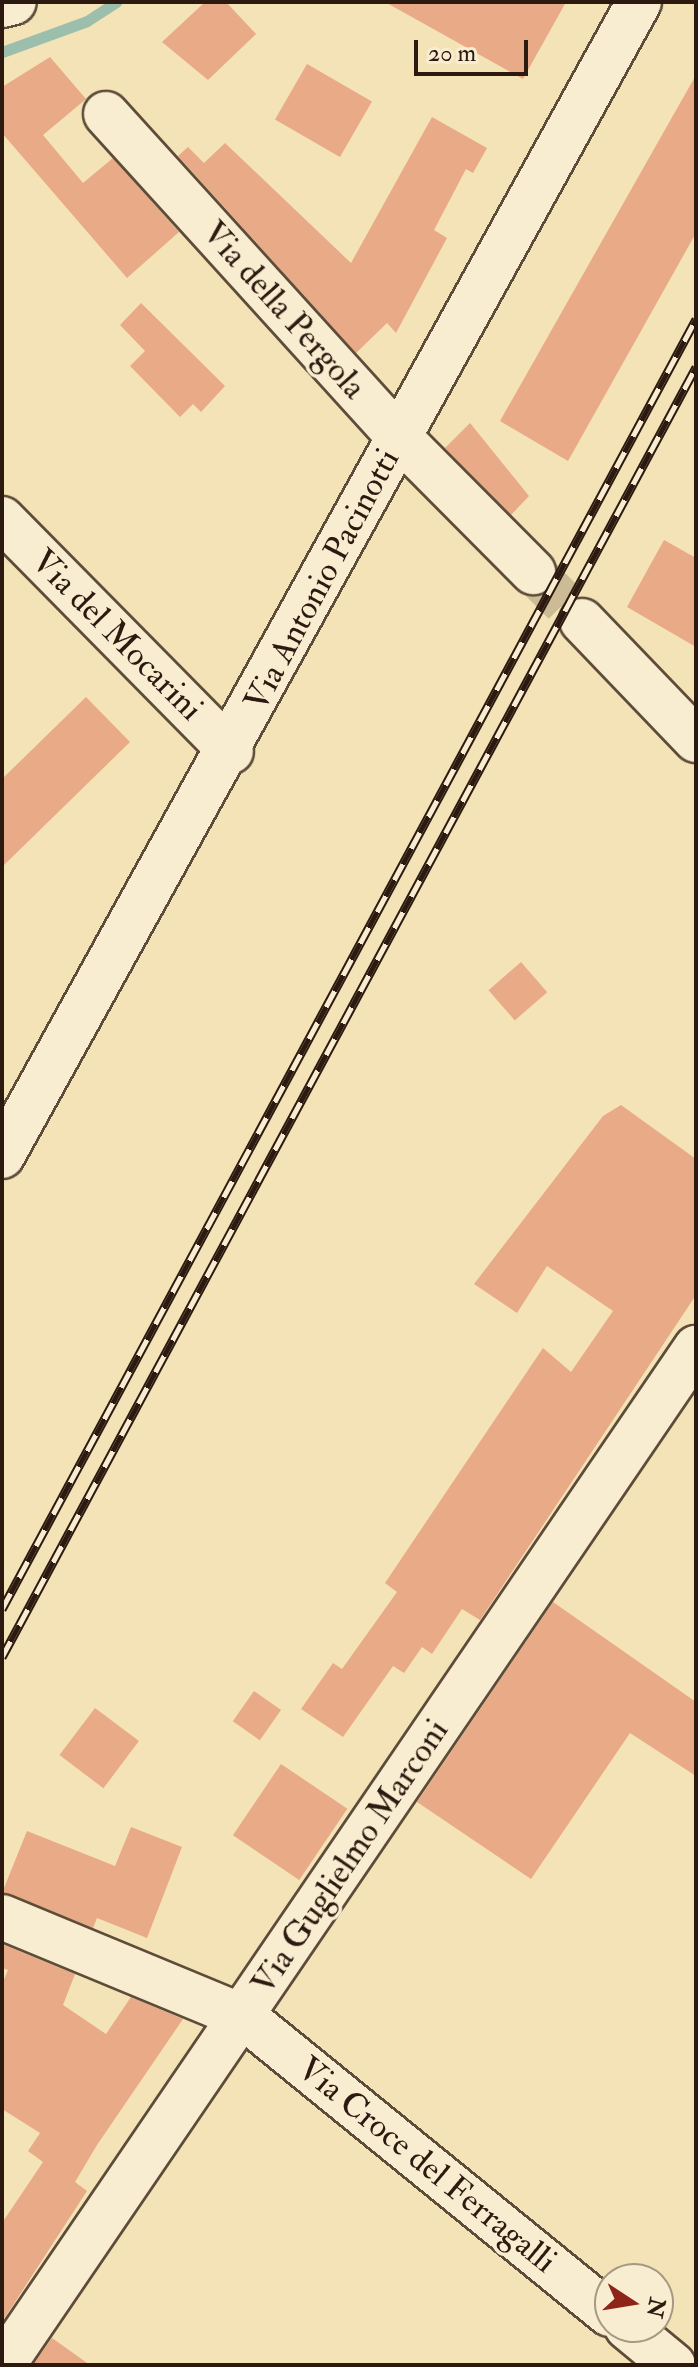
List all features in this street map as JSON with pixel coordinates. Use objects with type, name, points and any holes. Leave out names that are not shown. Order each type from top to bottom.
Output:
[{"type":"street","points":[[2,5],[14,2]]},
{"type":"street","name":"Via Antonio Pacinotti","points":[[2,1156],[231,751],[398,436],[639,2]]},
{"type":"street","name":"Via della Pergola","points":[[106,114],[398,436],[533,572]]},
{"type":"street","name":"Via del Mocarini","points":[[2,519],[231,751]]},
{"type":"street","points":[[582,621],[696,740]]},
{"type":"street","name":"Via Guglielmo Marconi","points":[[3,2365],[244,2017],[696,1348]]},
{"type":"street","name":"Via Croce del Ferragalli","points":[[2,1917],[244,2017],[594,2301]]},
{"type":"street","points":[[646,2343],[673,2365]]},
{"type":"building","points":[[205,2],[226,2],[256,34],[208,80],[162,42]]},
{"type":"building","points":[[385,2],[566,2],[523,79]]},
{"type":"building","points":[[50,57],[86,99],[43,135],[83,183],[113,158],[179,232],[127,278],[2,133],[2,87]]},
{"type":"building","points":[[307,64],[372,102],[340,157],[275,119]]},
{"type":"building","points":[[696,75],[696,233],[568,461],[500,421]]},
{"type":"building","points":[[432,117],[487,148],[473,173],[466,169],[434,230],[447,238],[396,333],[387,323],[356,353],[178,156],[188,147],[204,163],[225,143],[351,263]]},
{"type":"building","points":[[141,303],[225,386],[201,412],[193,404],[180,417],[130,366],[145,351],[120,325]]},
{"type":"building","points":[[470,423],[529,496],[511,515],[445,448]]},
{"type":"building","points":[[664,540],[696,558],[696,647],[627,607]]},
{"type":"building","points":[[86,697],[130,742],[2,867],[2,779]]},
{"type":"building","points":[[521,962],[547,992],[515,1020],[489,990]]},
{"type":"building","points":[[621,1105],[696,1159],[696,1295],[480,1620],[462,1609],[432,1654],[422,1647],[404,1673],[393,1666],[343,1737],[301,1709],[333,1663],[342,1669],[397,1592],[385,1583],[543,1348],[571,1372],[613,1311],[547,1266],[517,1313],[474,1284],[603,1116]]},
{"type":"building","points":[[553,1602],[696,1702],[696,1776],[630,1733],[531,1879],[417,1802]]},
{"type":"building","points":[[254,1691],[281,1710],[260,1740],[233,1721]]},
{"type":"building","points":[[95,1708],[139,1741],[103,1788],[59,1755]]},
{"type":"building","points":[[281,1764],[347,1809],[299,1880],[233,1835]]},
{"type":"building","points":[[131,1827],[182,1847],[147,1938],[97,1918],[93,1928],[2,1893],[27,1831],[115,1866]]},
{"type":"building","points":[[2,1944],[75,1974],[63,2005],[106,2034],[131,1997],[183,2019],[97,2145],[75,2182],[87,2191],[2,2322],[2,2223],[43,2162],[28,2151],[40,2133],[2,2109],[2,1984],[8,1970],[2,1968]]},
{"type":"building","points":[[52,2338],[90,2365],[33,2365]]},
{"type":"waterway","points":[[2,52],[87,21],[116,2]]},
{"type":"tunnel","points":[[533,572],[582,621]]},
{"type":"railway","points":[[2,1609],[696,319]]},
{"type":"railway","points":[[2,1657],[696,367]]}]
